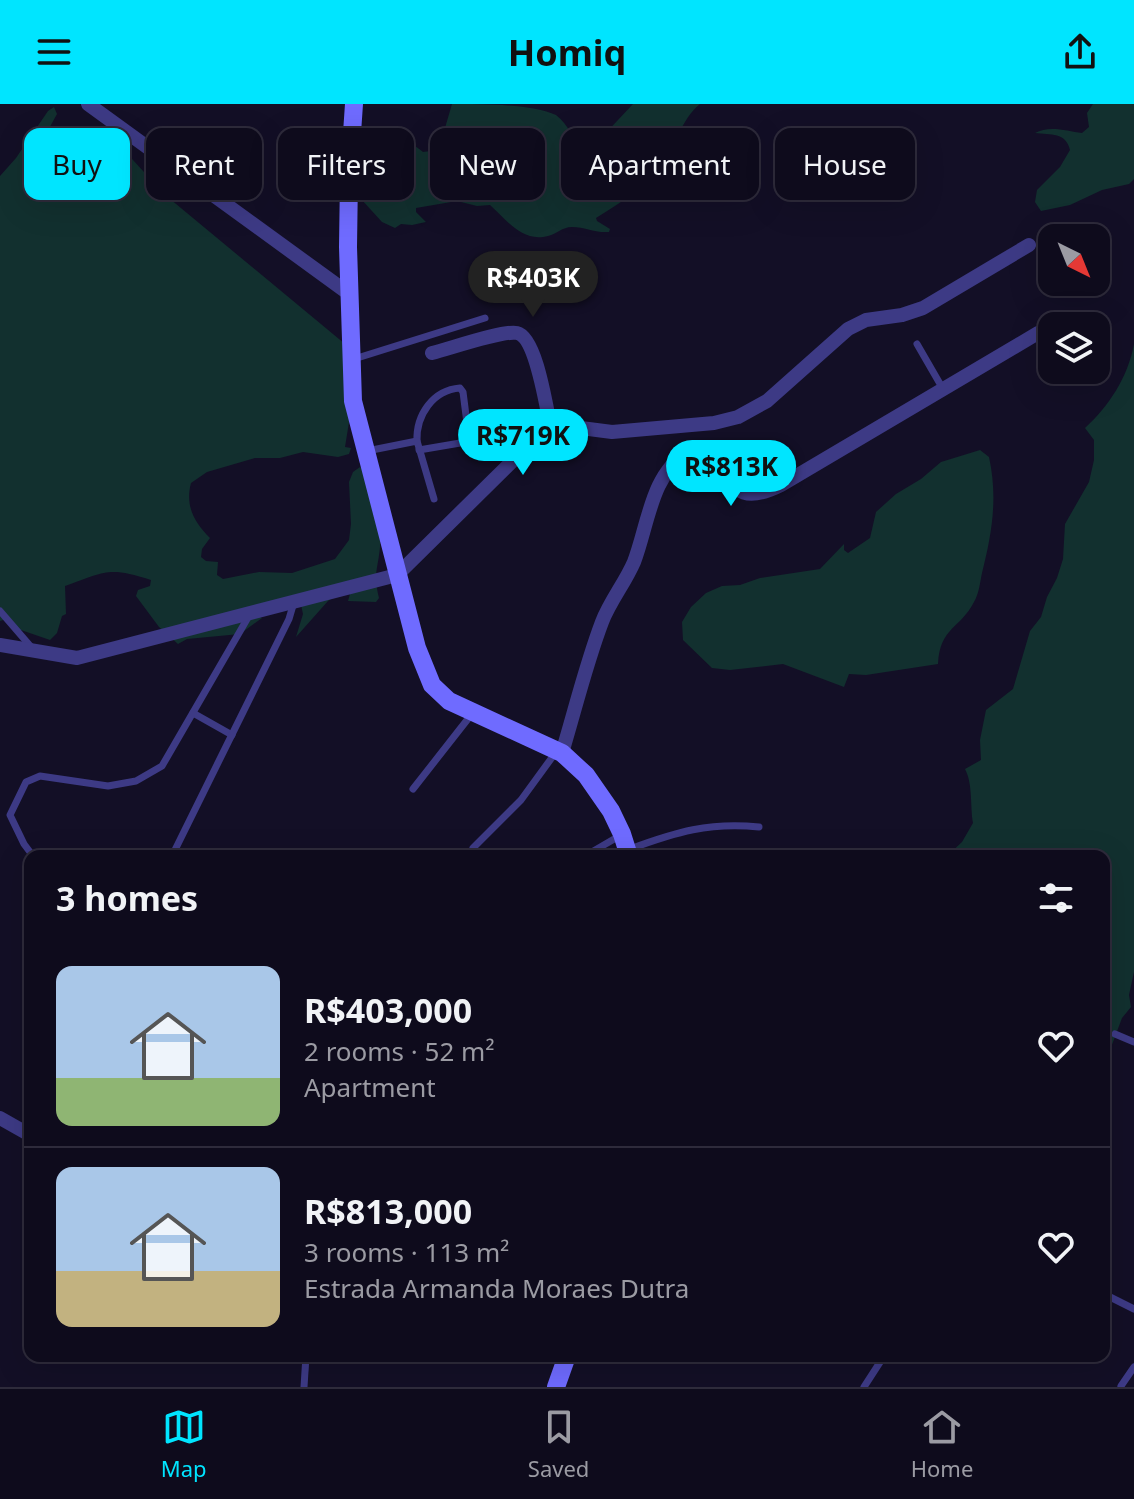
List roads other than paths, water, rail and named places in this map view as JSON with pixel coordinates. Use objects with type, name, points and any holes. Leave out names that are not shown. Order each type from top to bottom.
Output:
[{"type":"main road","points":[[354,104],[349,177],[348,293],[353,401],[417,648],[432,685],[449,701],[560,752],[586,775],[611,811],[626,846]]},
{"type":"main road","points":[[556,1387],[565,1362]]},
{"type":"street","points":[[88,104],[348,293]]},
{"type":"street","points":[[550,424],[612,432],[714,423],[738,417],[767,401],[848,329],[866,320],[902,315],[923,308],[1029,245]]},
{"type":"street","points":[[432,353],[503,334],[515,332],[523,336],[533,351],[550,424]]},
{"type":"street","points":[[560,752],[601,626],[611,601],[632,565],[663,475],[676,460],[687,453],[700,456],[713,463],[743,493],[759,495],[1038,333]]},
{"type":"street","points":[[0,645],[77,658],[397,575],[550,424]]},
{"type":"street","points":[[0,1118],[24,1132]]},
{"type":"lane","points":[[350,360],[485,318]]},
{"type":"lane","points":[[917,344],[943,389]]},
{"type":"lane","points":[[365,452],[418,446],[466,442],[469,439],[460,388],[434,396],[416,424],[418,446],[434,499]]},
{"type":"lane","points":[[175,850],[289,619],[294,602]]},
{"type":"lane","points":[[0,611],[33,650]]},
{"type":"lane","points":[[28,850],[10,815],[26,782],[40,776],[108,786],[136,781],[162,766],[251,613]]},
{"type":"lane","points":[[193,713],[232,735]]},
{"type":"lane","points":[[413,789],[473,713]]},
{"type":"lane","points":[[473,848],[521,800],[560,752]]},
{"type":"lane","points":[[626,846],[707,825],[759,827]]},
{"type":"lane","points":[[1115,1034],[1134,1042]]},
{"type":"lane","points":[[1110,1297],[1134,1309]]},
{"type":"lane","points":[[304,1387],[306,1362]]},
{"type":"lane","points":[[864,1387],[880,1362]]},
{"type":"lane","points":[[1121,1386],[1134,1367]]}]
